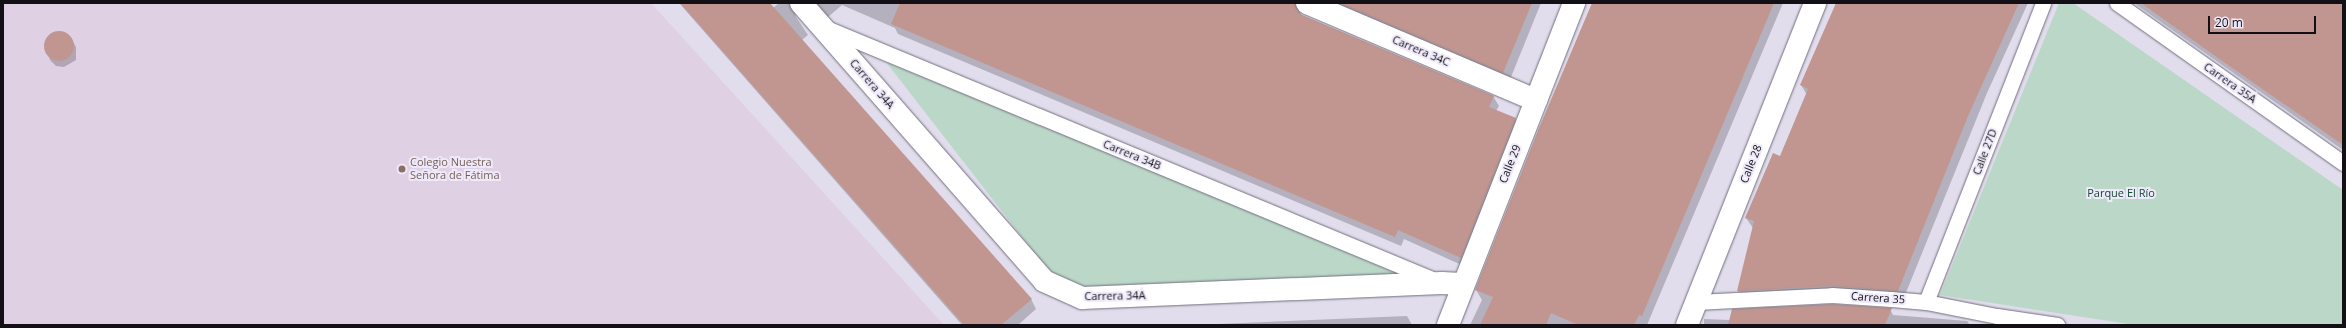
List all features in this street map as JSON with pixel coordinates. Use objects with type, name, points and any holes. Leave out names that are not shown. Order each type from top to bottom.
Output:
[{"type":"street","name":"Carrera 34A","points":[[801,3],[1044,281],[1082,298],[1452,284]]},
{"type":"street","name":"Carrera 34C","points":[[1307,3],[1536,100]]},
{"type":"street","name":"Calle 29","points":[[1448,325],[1452,284],[1536,100],[1574,3]]},
{"type":"street","name":"Calle 28","points":[[1687,325],[1815,3]]},
{"type":"lane","name":"Calle 27D","points":[[1926,302],[2043,3]]},
{"type":"lane","name":"Carrera 35A","points":[[2117,3],[2343,163]]},
{"type":"lane","name":"Carrera 34B","points":[[822,26],[1452,284]]},
{"type":"lane","name":"Carrera 35","points":[[1696,302],[1832,295],[1926,302],[1997,316],[2057,325]]},
{"type":"shaded area","name":"Colegio Nuestra Señora de Fátima","points":[[3,3],[651,3],[944,325],[3,325]]},
{"type":"green space","name":"Parque El Río","points":[[2059,3],[2073,3],[2343,190],[2343,325],[2135,325],[1940,295]]},
{"type":"green space","points":[[886,62],[1399,271],[1396,278],[1085,287],[1049,272]]},
{"type":"building","points":[[680,3],[770,3],[1032,299],[1001,325],[964,325]]},
{"type":"building","points":[[900,3],[1295,3],[1297,10],[1302,15],[1494,96],[1489,107],[1516,118],[1461,258],[1398,230],[1395,237],[891,24]]},
{"type":"building","points":[[1339,3],[1532,3],[1503,73]]},
{"type":"building","points":[[1592,3],[1774,3],[1642,316],[1639,315],[1634,325],[1578,325],[1551,313],[1546,325],[1480,325],[1493,297],[1475,290],[1539,128]]},
{"type":"building","points":[[1836,3],[2019,3],[1968,116],[1898,291],[1832,286],[1737,291],[1754,221],[1745,218],[1773,153],[1780,156],[1808,89],[1800,85]]},
{"type":"building","points":[[2141,3],[2343,3],[2343,145],[2218,58]]},
{"type":"building","points":[[59,31],[70,35],[74,46],[70,57],[59,61],[48,57],[44,46],[48,35]]},
{"type":"building","points":[[1832,304],[1892,308],[1885,325],[1728,325],[1732,309]]},
{"type":"place","name":"Colegio Nuestra Señora de Fátima","points":[[402,169]]}]
